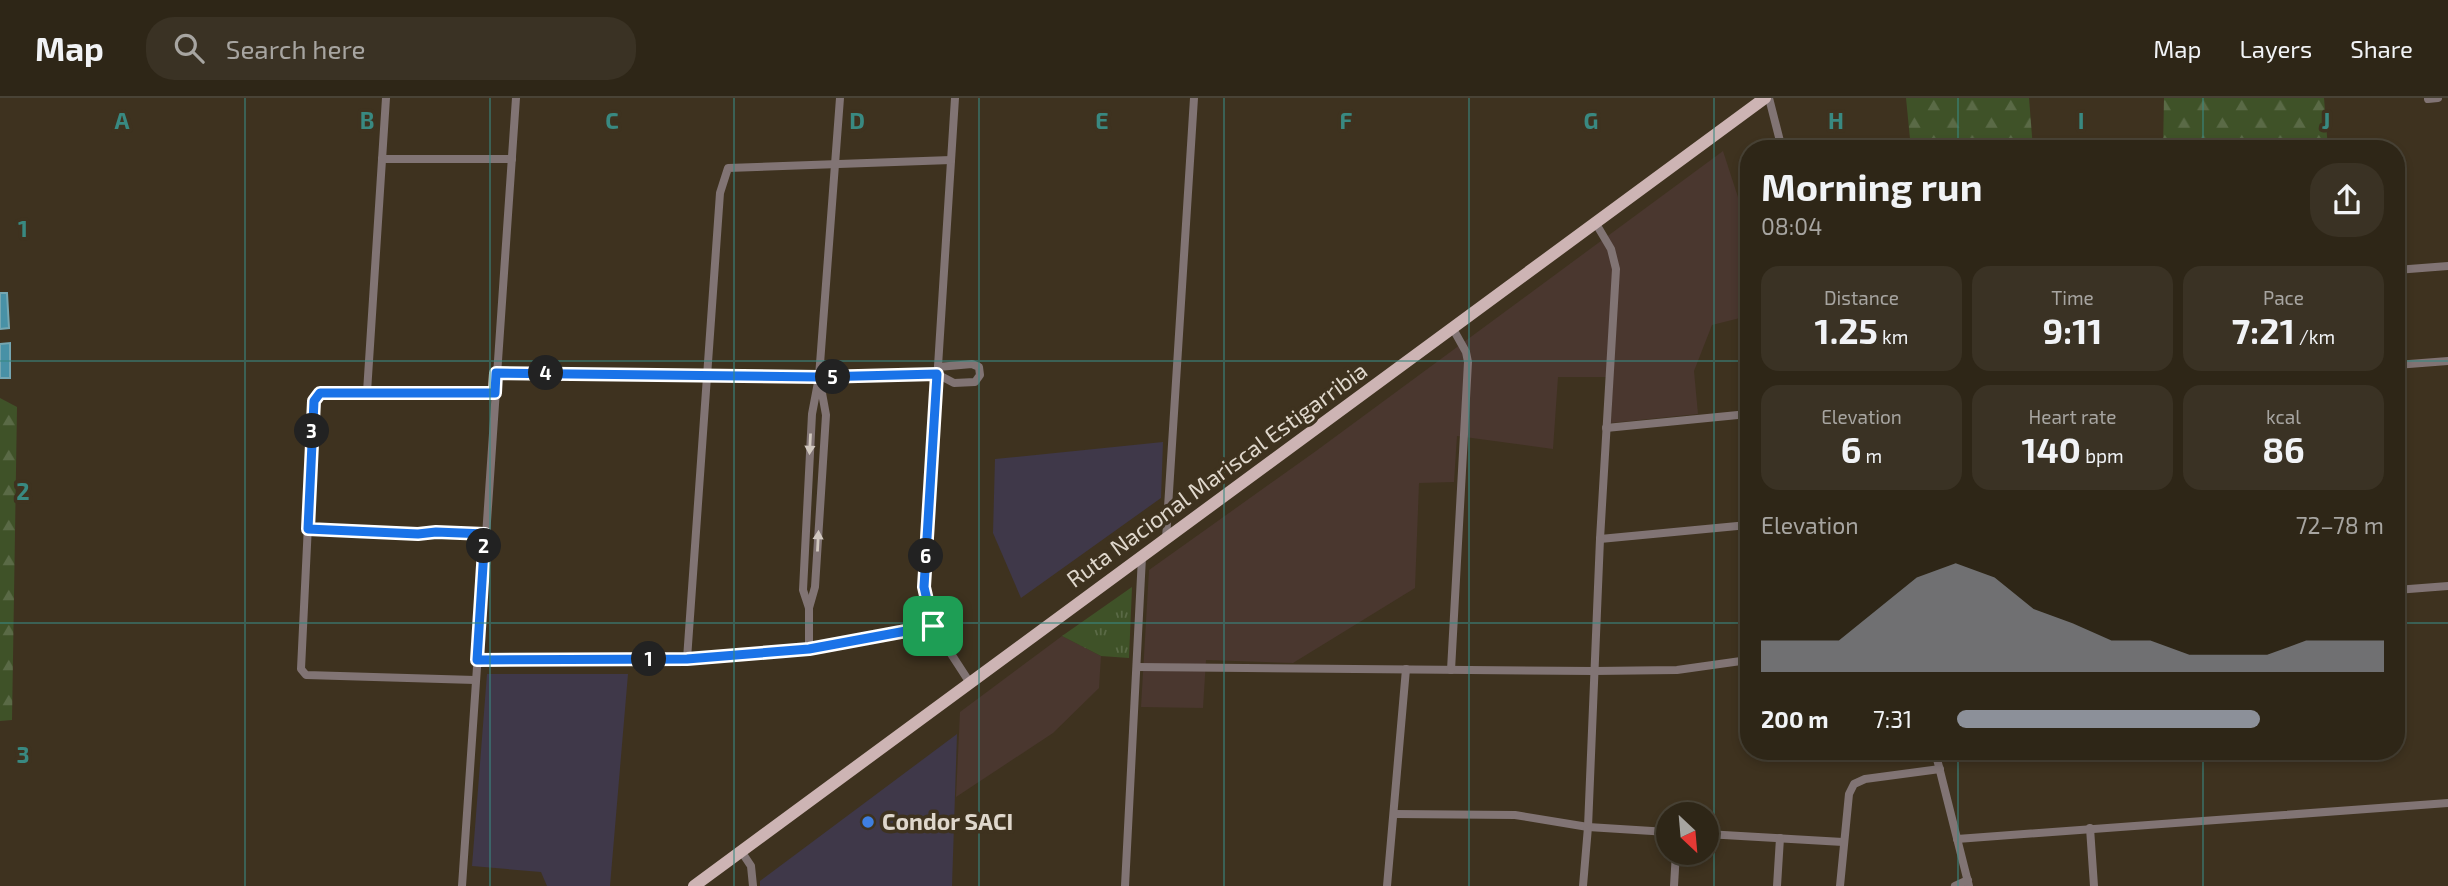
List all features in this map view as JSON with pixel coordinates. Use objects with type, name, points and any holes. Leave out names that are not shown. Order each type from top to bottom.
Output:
[{"type":"main road","name":"Ruta Nacional Mariscal Estigarribia","points":[[694,886],[1767,98]]},
{"type":"street","points":[[367,392],[386,98]]},
{"type":"street","points":[[462,886],[516,98]]},
{"type":"street","points":[[809,608],[803,590],[812,414],[819,377],[840,98]]},
{"type":"street","points":[[955,98],[924,587],[933,626],[971,683]]},
{"type":"street","points":[[1166,539],[1194,98]]},
{"type":"street","points":[[1767,98],[1779,140]]},
{"type":"street","points":[[2428,99],[2438,98]]},
{"type":"street","points":[[382,159],[512,159]]},
{"type":"street","points":[[687,659],[720,193],[727,168],[951,160]]},
{"type":"street","points":[[1583,886],[1616,269],[1611,248],[1595,222]]},
{"type":"street","points":[[2405,269],[2448,266]]},
{"type":"street","points":[[1451,670],[1468,362],[1466,352],[1452,327]]},
{"type":"street","points":[[2405,364],[2448,362]]},
{"type":"street","points":[[496,373],[819,377],[937,370],[972,364],[979,367],[980,375],[975,382],[954,383],[937,370]]},
{"type":"street","points":[[809,649],[809,608],[815,587],[826,415],[819,377]]},
{"type":"street","points":[[475,680],[306,675],[301,669],[314,401],[320,393],[495,393]]},
{"type":"street","points":[[1606,428],[1740,415]]},
{"type":"street","points":[[1600,539],[1740,526]]},
{"type":"street","points":[[308,529],[485,534]]},
{"type":"street","points":[[1125,886],[1142,557]]},
{"type":"street","points":[[2405,589],[2448,586]]},
{"type":"street","points":[[477,660],[687,659],[809,649],[933,626]]},
{"type":"street","points":[[1137,667],[1594,671],[1677,670],[1740,661]]},
{"type":"street","points":[[1387,886],[1406,669]]},
{"type":"street","points":[[1938,760],[1968,883],[1955,886]]},
{"type":"street","points":[[1840,886],[1849,794],[1854,784],[1865,779],[1940,769]]},
{"type":"street","points":[[1957,839],[2448,803]]},
{"type":"street","points":[[1394,814],[1515,815],[1588,827],[1656,831]]},
{"type":"street","points":[[2090,828],[2094,886]]},
{"type":"street","points":[[1719,835],[1843,842]]},
{"type":"street","points":[[1777,886],[1780,838]]},
{"type":"street","points":[[741,851],[751,866],[753,886]]},
{"type":"street","points":[[1674,886],[1675,865]]},
{"type":"shaded area","points":[[1723,151],[1740,203],[1740,318],[1712,325],[1694,371],[1698,414],[1611,423],[1613,377],[1558,377],[1553,449],[1457,436],[1454,482],[1419,483],[1415,588],[1293,663],[1206,660],[1203,708],[1141,707],[1149,570],[1316,451]]},
{"type":"shaded area","points":[[1163,442],[1161,498],[1021,598],[993,533],[995,459]]},
{"type":"shaded area","points":[[1062,636],[1101,656],[1099,688],[1053,733],[956,797],[960,712]]},
{"type":"shaded area","points":[[487,674],[628,674],[610,886],[547,886],[541,872],[472,866]]},
{"type":"shaded area","points":[[957,734],[952,886],[760,886],[760,881]]},
{"type":"green space","points":[[1906,98],[2029,98],[2032,140],[1910,140]]},
{"type":"green space","points":[[2164,98],[2324,98],[2327,140],[2163,140]]},
{"type":"green space","points":[[0,398],[17,407],[12,720],[0,721]]},
{"type":"green space","points":[[1132,587],[1129,658],[1101,656],[1062,636]]},
{"type":"water","points":[[0,293],[7,293],[9,328],[0,329]]},
{"type":"water","points":[[10,343],[10,378],[0,378],[0,344]]},
{"type":"place","name":"Condor SACI","points":[[868,822]]},
{"type":"route","points":[[496,373],[819,377],[937,374],[924,587],[933,626],[809,649],[687,659],[477,660],[485,534],[308,529],[314,401],[320,393],[495,393],[496,373]]}]
